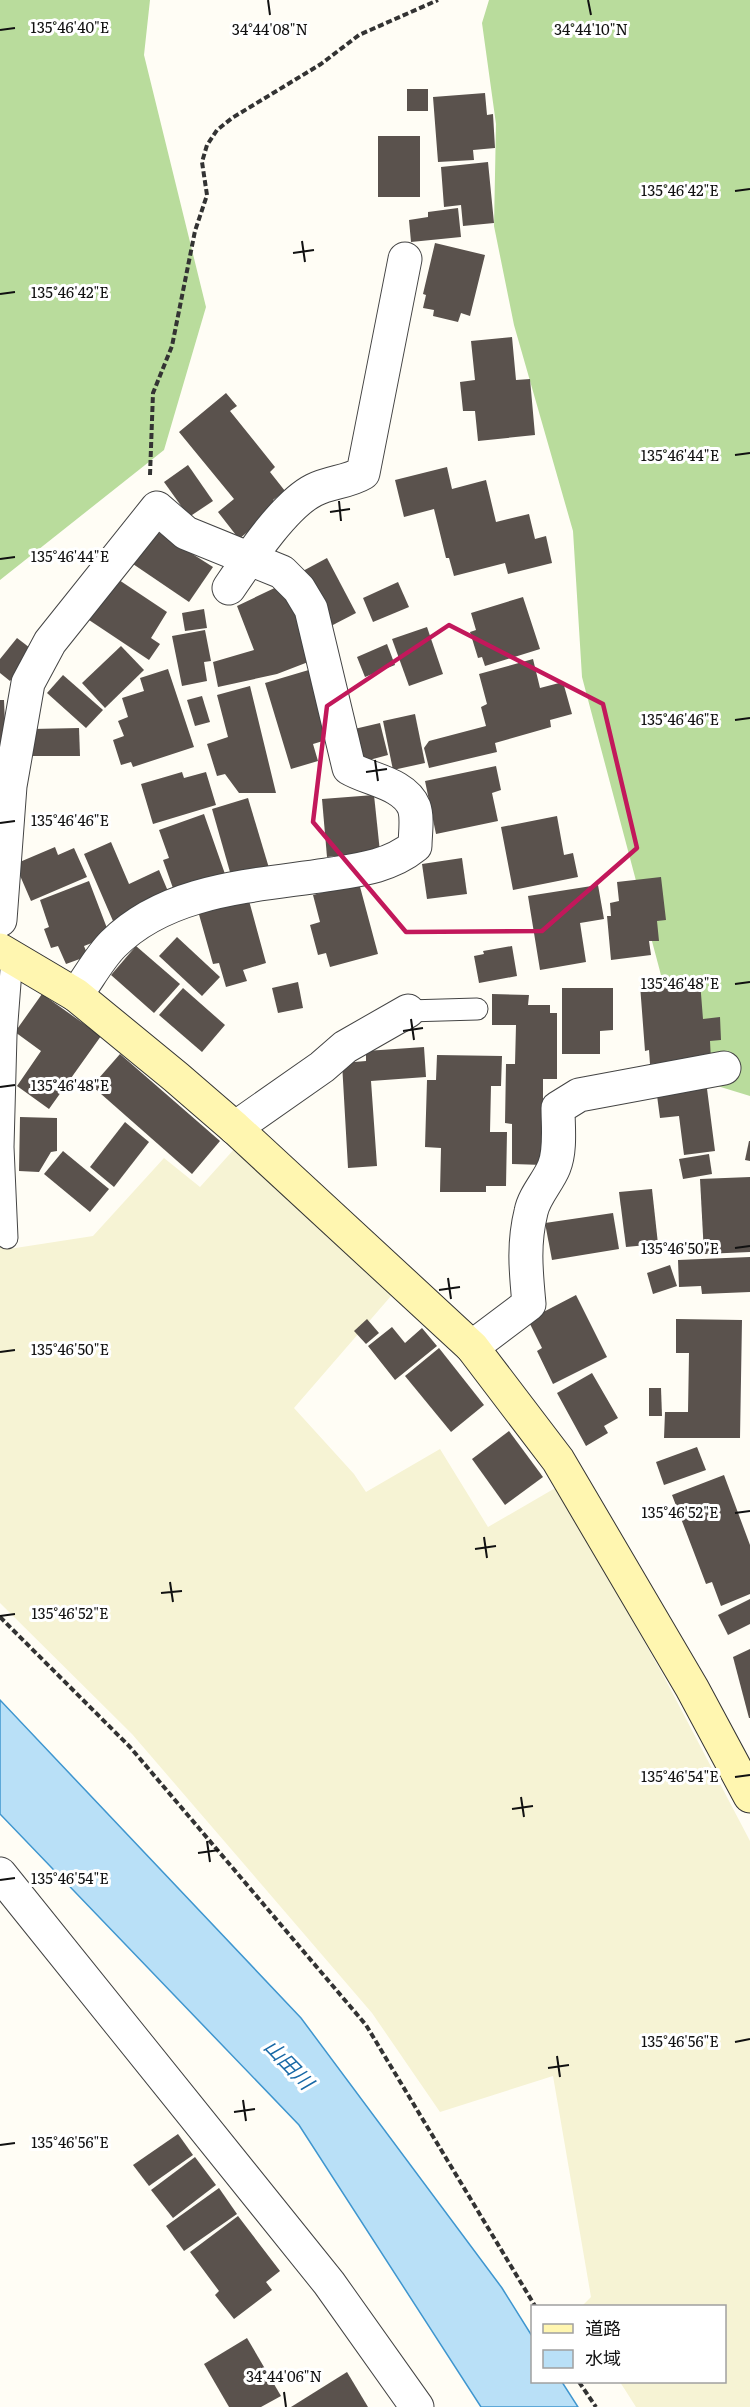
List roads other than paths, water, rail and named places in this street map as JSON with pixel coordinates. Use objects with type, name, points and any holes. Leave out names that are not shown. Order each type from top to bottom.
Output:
[{"type":"street","points":[[229,588],[296,502],[313,490],[354,478],[363,473],[405,259]]},
{"type":"street","points":[[0,920],[10,786],[28,683],[50,642],[157,508],[186,533],[282,572],[299,589],[311,609],[349,768],[359,774],[380,780],[407,796],[414,809],[415,846],[405,854],[377,867],[217,892],[179,902],[140,922],[112,945],[76,995]]},
{"type":"street","points":[[6,954],[76,995],[235,1128],[472,1347],[558,1460],[692,1688],[750,1796]]},
{"type":"street","points":[[235,1128],[322,1067],[345,1047],[408,1011]]},
{"type":"street","points":[[472,1347],[529,1304],[524,1258],[527,1235],[531,1209],[555,1166],[559,1138],[558,1108],[579,1095],[724,1068]]},
{"type":"street","points":[[0,1874],[329,2283],[417,2407]]},
{"type":"lane","points":[[6,954],[3,1147],[7,1238]]},
{"type":"lane","points":[[408,1011],[477,1009]]},
{"type":"water","name":"山田川","points":[[0,1700],[301,2018],[502,2288],[531,2334],[531,2383],[563,2383],[578,2407],[481,2407],[299,2125],[0,1814]]}]
